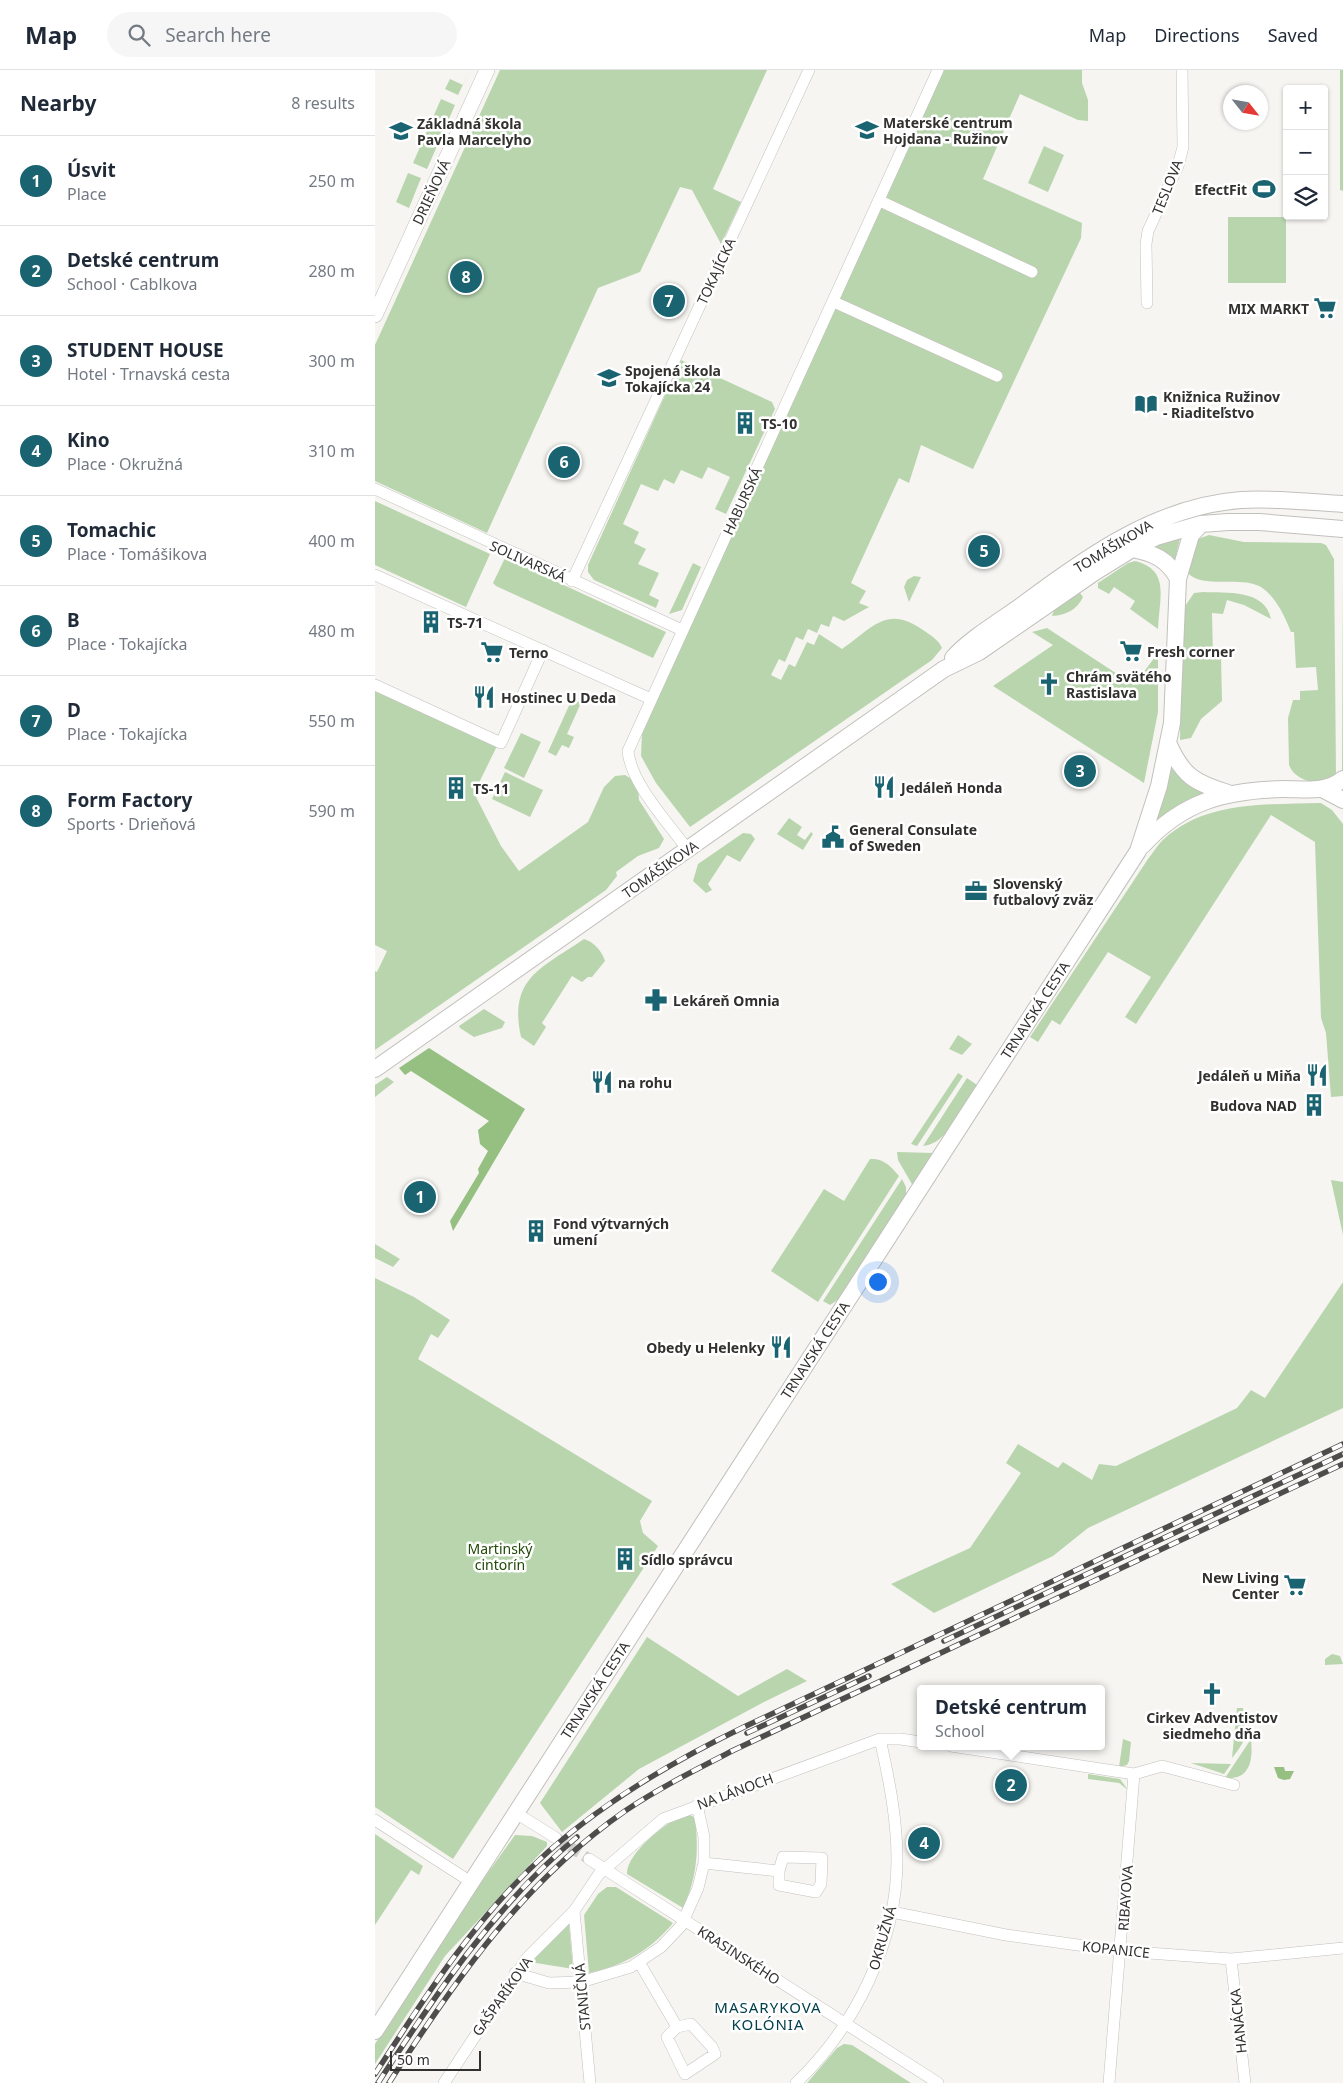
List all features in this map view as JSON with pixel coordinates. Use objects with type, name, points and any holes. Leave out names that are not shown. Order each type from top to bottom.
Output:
[{"type":"main road","points":[[1337,504],[1343,492]]},
{"type":"main road","name":"TOMÁŠIKOVA","points":[[944,668],[957,653],[1039,593],[1111,545],[1153,522],[1190,508],[1240,500],[1337,504]]},
{"type":"main road","name":"TOMÁŠIKOVA","points":[[375,1069],[944,668],[979,652],[1047,604],[1131,549],[1163,534],[1201,524],[1259,522],[1339,530]]},
{"type":"main road","name":"TRNAVSKÁ CESTA","points":[[375,2031],[1138,851],[1153,807],[1169,745],[1173,714],[1178,579],[1191,535],[1201,524]]},
{"type":"main road","points":[[1131,549],[1155,555],[1163,560],[1170,565],[1178,579]]},
{"type":"main road","points":[[1169,745],[1180,766],[1190,777],[1202,785],[1228,793]]},
{"type":"main road","points":[[1325,790],[1343,778]]},
{"type":"main road","points":[[1138,851],[1157,830],[1179,814],[1202,802],[1228,793],[1325,790],[1343,800]]},
{"type":"street","name":"DRIEŇOVÁ","points":[[375,315],[487,70]]},
{"type":"street","name":"TOKAJÍCKA","points":[[573,581],[809,70]]},
{"type":"street","name":"HABURSKÁ","points":[[687,849],[643,788],[629,761],[628,751],[938,70]]},
{"type":"street","name":"TESLOVA","points":[[1147,302],[1147,238],[1178,166],[1183,147],[1182,70]]},
{"type":"street","points":[[880,201],[1032,272]]},
{"type":"street","points":[[834,302],[997,376]]},
{"type":"street","name":"SOLIVARSKÁ","points":[[375,489],[683,630]]},
{"type":"street","points":[[375,575],[651,699]]},
{"type":"street","points":[[375,685],[501,743],[543,650]]},
{"type":"street","name":"NA LÁNOCH","points":[[604,1869],[663,1818],[880,1740],[900,1739],[917,1741]]},
{"type":"street","name":"OKRUŽNÁ","points":[[796,2083],[817,2063],[845,2023],[867,1985],[882,1949],[892,1912],[897,1861],[893,1800],[880,1740]]},
{"type":"street","points":[[977,1750],[1134,1774],[1162,1766],[1234,1785]]},
{"type":"street","name":"RIBAYOVA","points":[[1109,2083],[1134,1774]]},
{"type":"street","points":[[515,1974],[549,1983],[581,1982],[639,1962],[661,1947],[684,1920],[698,1888],[704,1863],[704,1837],[697,1805]]},
{"type":"street","points":[[516,1813],[556,1838]]},
{"type":"street","points":[[375,1820],[471,1882]]},
{"type":"street","name":"KRASINSKÉHO","points":[[589,1859],[938,2083]]},
{"type":"street","points":[[704,1863],[779,1871]]},
{"type":"street","name":"GAŠPARÍKOVA","points":[[444,2083],[515,1974],[527,1958],[574,1911],[604,1869]]},
{"type":"street","name":"STANIČNÁ","points":[[574,1911],[590,2083]]},
{"type":"street","name":"KOPANICE","points":[[892,1912],[1007,1935],[1121,1951],[1231,1959],[1343,1948]]},
{"type":"street","name":"HANÁCKA","points":[[1231,1959],[1245,2083]]},
{"type":"street","points":[[639,1962],[677,2027]]},
{"type":"street","points":[[691,2024],[712,2047],[715,2054],[685,2074],[667,2037],[677,2027],[691,2024]]},
{"type":"green space","points":[[500,70],[767,70],[713,189],[741,202],[721,244],[692,190],[680,187],[640,272],[598,288],[487,533],[375,481],[375,345]]},
{"type":"green space","points":[[943,70],[1082,70],[1082,83],[1088,100],[1088,121],[1078,120],[1020,94],[983,179],[1082,223],[1081,238],[973,469],[921,445],[909,483],[899,478],[851,583],[866,591],[859,603],[869,607],[844,621],[833,616],[829,627],[821,624],[817,633],[808,629],[803,640],[796,637],[785,662],[779,659],[771,675],[781,680],[789,664],[795,667],[807,642],[814,645],[819,634],[842,649],[871,627],[889,619],[910,622],[934,638],[942,648],[932,660],[690,827],[656,783],[641,756],[642,733]]},
{"type":"green space","points":[[1340,70],[1343,70],[1343,191],[1340,190]]},
{"type":"green space","points":[[450,79],[463,85],[458,95],[445,89]]},
{"type":"green space","points":[[441,99],[455,105],[427,169],[413,163]]},
{"type":"green space","points":[[1044,146],[1064,155],[1048,192],[1028,183]]},
{"type":"green space","points":[[408,173],[421,178],[409,208],[396,202]]},
{"type":"green space","points":[[1228,217],[1283,217],[1283,220],[1286,220],[1286,283],[1228,283]]},
{"type":"green space","points":[[681,360],[772,402],[775,409],[726,514],[715,509],[730,477],[708,467],[702,479],[681,470],[674,484],[664,479],[658,491],[641,484],[623,524],[639,532],[634,543],[646,549],[638,564],[659,573],[649,595],[659,600],[656,608],[594,580],[588,572],[588,565]]},
{"type":"green space","points":[[375,501],[490,554],[466,607],[375,565]]},
{"type":"green space","points":[[1209,535],[1244,542],[1321,543],[1326,545],[1334,559],[1336,774],[1331,779],[1310,782],[1297,776],[1289,765],[1288,718],[1293,700],[1300,700],[1300,691],[1318,690],[1316,667],[1296,668],[1294,632],[1291,632],[1276,602],[1261,587],[1243,582],[1202,580],[1193,577],[1187,572],[1198,539]]},
{"type":"green space","points":[[1180,538],[1174,564],[1153,546]]},
{"type":"green space","points":[[505,558],[666,632],[653,658],[496,586],[493,583]]},
{"type":"green space","points":[[1135,561],[1146,565],[1154,571],[1158,579],[1161,597],[1158,629],[1130,609],[1135,601],[1114,587],[1109,594],[1098,588],[1098,583],[1128,563]]},
{"type":"green space","points":[[693,563],[701,567],[682,610],[669,614]]},
{"type":"green space","points":[[1342,575],[1343,772],[1342,773]]},
{"type":"green space","points":[[914,576],[921,577],[909,602],[904,587],[907,580]]},
{"type":"green space","points":[[1080,593],[1083,597],[1078,605],[1066,613],[1052,616],[1056,604]]},
{"type":"green space","points":[[1194,593],[1233,593],[1253,598],[1261,602],[1267,609],[1271,619],[1244,605],[1227,600],[1223,614],[1212,613],[1213,656],[1221,656],[1222,701],[1201,719],[1191,738],[1180,740],[1181,612]]},
{"type":"green space","points":[[1047,628],[1134,685],[1158,653],[1158,712],[1144,783],[993,686],[1053,645],[1032,632]]},
{"type":"green space","points":[[375,690],[497,746],[474,793],[501,846],[519,871],[588,822],[604,787],[615,776],[625,775],[638,787],[639,800],[664,839],[659,848],[638,856],[616,872],[617,876],[606,890],[375,1050],[375,971],[377,972],[387,951],[375,945]]},
{"type":"green space","points":[[572,699],[581,703],[567,734],[574,737],[569,748],[562,745],[556,756],[548,752]]},
{"type":"green space","points":[[521,733],[541,742],[524,778],[504,768]]},
{"type":"green space","points":[[1170,767],[1187,784],[1206,794],[1156,822]]},
{"type":"green space","points":[[505,772],[543,790],[530,817],[492,799]]},
{"type":"green space","points":[[1321,803],[1332,810],[1343,824],[1343,1096],[1331,1097],[1326,1033],[1321,1018],[1315,842],[1271,815],[1136,1024],[1125,1017],[1151,977],[1108,952],[1060,1025],[1052,1020],[1038,1042],[1030,1037],[1148,859],[1164,839],[1181,826],[1199,817],[1218,811],[1259,805]]},
{"type":"green space","points":[[789,818],[802,827],[797,835],[805,840],[811,832],[813,834],[803,850],[777,834]]},
{"type":"green space","points":[[743,833],[751,834],[755,839],[740,862],[727,855],[708,884],[712,890],[706,893],[693,881],[698,864]]},
{"type":"green space","points":[[584,939],[597,947],[605,961],[592,977],[588,977],[582,982],[572,976],[542,1023],[546,1027],[534,1046],[521,1037],[518,1017],[519,1001],[524,988],[542,967]]},
{"type":"green space","points":[[484,1009],[505,1022],[502,1028],[474,1037],[460,1028],[459,1026]]},
{"type":"green space","points":[[958,1035],[972,1044],[962,1055],[949,1049]]},
{"type":"green space","points":[[429,1048],[525,1109],[453,1231],[450,1221],[479,1173],[478,1169],[488,1151],[480,1144],[478,1130],[489,1121],[411,1071],[405,1075],[399,1068]]},
{"type":"green space","points":[[958,1073],[963,1076],[917,1146],[911,1144]]},
{"type":"green space","points":[[387,1077],[394,1082],[375,1097],[375,1085]]},
{"type":"green space","points":[[967,1078],[977,1085],[955,1122],[940,1139],[932,1144],[923,1146]]},
{"type":"green space","points":[[897,1152],[934,1153],[913,1186],[898,1160]]},
{"type":"green space","points":[[870,1159],[886,1163],[899,1176],[818,1302],[771,1271],[824,1189],[844,1201]]},
{"type":"green space","points":[[902,1179],[906,1187],[906,1197],[839,1299],[830,1305],[823,1301]]},
{"type":"green space","points":[[1331,1180],[1343,1182],[1343,1235]]},
{"type":"green space","points":[[375,1244],[400,1259],[393,1267],[375,1258]]},
{"type":"green space","name":"Martinský cintorín","points":[[375,1278],[414,1297],[450,1320],[438,1338],[431,1334],[418,1359],[652,1501],[640,1521],[643,1533],[658,1546],[453,1859],[375,1807]]},
{"type":"green space","points":[[1343,1282],[1343,1408],[1088,1528],[1053,1556],[934,1613],[891,1584],[970,1548],[1021,1473],[1006,1463],[1018,1444],[1058,1468],[1063,1462],[1092,1480],[1099,1464],[1116,1466],[1237,1408],[1251,1390],[1265,1398]]},
{"type":"green space","points":[[647,1637],[738,1696],[787,1669],[807,1681],[639,1769],[562,1832],[540,1803]]},
{"type":"green space","points":[[1332,1654],[1340,1656],[1343,1664],[1325,1665],[1325,1659]]},
{"type":"green space","points":[[1237,1708],[1243,1708],[1245,1735],[1244,1740],[1232,1758]]},
{"type":"green space","points":[[1123,1739],[1131,1742],[1129,1761],[1127,1765],[1119,1767]]},
{"type":"green space","points":[[1251,1739],[1251,1761],[1249,1767],[1240,1776],[1225,1778]]},
{"type":"green space","points":[[1191,1763],[1231,1764],[1224,1774]]},
{"type":"green space","points":[[1274,1767],[1284,1767],[1285,1771],[1294,1771],[1290,1779],[1278,1778]]},
{"type":"green space","points":[[1088,1774],[1120,1779],[1128,1790],[1119,1783],[1088,1779]]},
{"type":"green space","points":[[687,1813],[695,1818],[697,1853],[694,1875],[683,1908],[627,1874],[633,1857],[641,1847],[660,1830]]},
{"type":"green space","points":[[375,1834],[423,1866],[419,1875],[411,1870],[375,1925]]},
{"type":"green space","points":[[515,1835],[532,1836],[547,1842],[547,1846],[445,1956],[375,2064],[375,2044],[467,1902]]},
{"type":"green space","points":[[607,1887],[616,1887],[673,1923],[646,1949],[625,1961],[589,1973],[584,1915],[598,1894]]},
{"type":"green space","points":[[569,1923],[573,1969],[530,1962]]},
{"type":"green space","points":[[844,2044],[852,2045],[911,2083],[807,2083],[837,2048]]},
{"type":"tunnel","points":[[556,1838],[589,1859]]},
{"type":"railway","points":[[375,2074],[434,1985],[476,1928],[499,1901],[523,1875],[571,1832],[643,1782],[746,1726],[1343,1444]]},
{"type":"railway","points":[[944,1641],[1343,1454]]},
{"type":"railway","points":[[389,2083],[466,1970],[523,1901],[554,1869],[588,1839],[625,1811],[678,1779],[734,1750],[1343,1464]]},
{"type":"railway","points":[[747,1733],[869,1676]]},
{"type":"railway","points":[[378,2083],[468,1952],[519,1892],[577,1837]]},
{"type":"place","name":"Materské centrum Hojdana - Ružinov","points":[[867,130]]},
{"type":"place","name":"Základná škola Pavla Marcelyho","points":[[401,131]]},
{"type":"place","name":"EfectFit","points":[[1264,189]]},
{"type":"place","name":"Form Factory","points":[[466,277]]},
{"type":"place","name":"D","points":[[669,301]]},
{"type":"place","name":"MIX MARKT","points":[[1325,308]]},
{"type":"place","name":"Spojená škola Tokajícka 24","points":[[609,378]]},
{"type":"place","name":"Knižnica Ružinov - Riaditeľstvo","points":[[1146,404]]},
{"type":"place","name":"TS-10","points":[[745,423]]},
{"type":"place","name":"B","points":[[564,462]]},
{"type":"place","name":"Tomachic","points":[[984,551]]},
{"type":"place","name":"TS-71","points":[[431,622]]},
{"type":"place","name":"Fresh corner","points":[[1131,651]]},
{"type":"place","name":"Terno","points":[[492,652]]},
{"type":"place","name":"Chrám svätého Rastislava","points":[[1049,684]]},
{"type":"place","name":"Hostinec U Deda","points":[[484,697]]},
{"type":"place","name":"STUDENT HOUSE","points":[[1080,771]]},
{"type":"place","name":"Jedáleň Honda","points":[[884,787]]},
{"type":"place","name":"TS-11","points":[[456,788]]},
{"type":"place","name":"General Consulate of Sweden","points":[[833,837]]},
{"type":"place","name":"Slovenský futbalový zväz","points":[[976,891]]},
{"type":"place","name":"Lekáreň Omnia","points":[[656,1000]]},
{"type":"place","name":"Jedáleň u Miňa","points":[[1317,1075]]},
{"type":"place","name":"na rohu","points":[[602,1082]]},
{"type":"place","name":"Budova NAD","points":[[1314,1105]]},
{"type":"place","name":"Úsvit","points":[[420,1197]]},
{"type":"place","name":"Fond výtvarných umení","points":[[536,1231]]},
{"type":"place","name":"Obedy u Helenky","points":[[781,1347]]},
{"type":"place","name":"Sídlo správcu","points":[[625,1559]]},
{"type":"place","name":"New Living Center","points":[[1295,1585]]},
{"type":"place","name":"Cirkev Adventistov siedmeho dňa","points":[[1212,1694]]},
{"type":"place","name":"Detské centrum","points":[[1011,1785]]},
{"type":"place","name":"Kino","points":[[924,1843]]},
{"type":"district","name":"MASARYKOVA KOLÓNIA","points":[[768,2016]]}]
